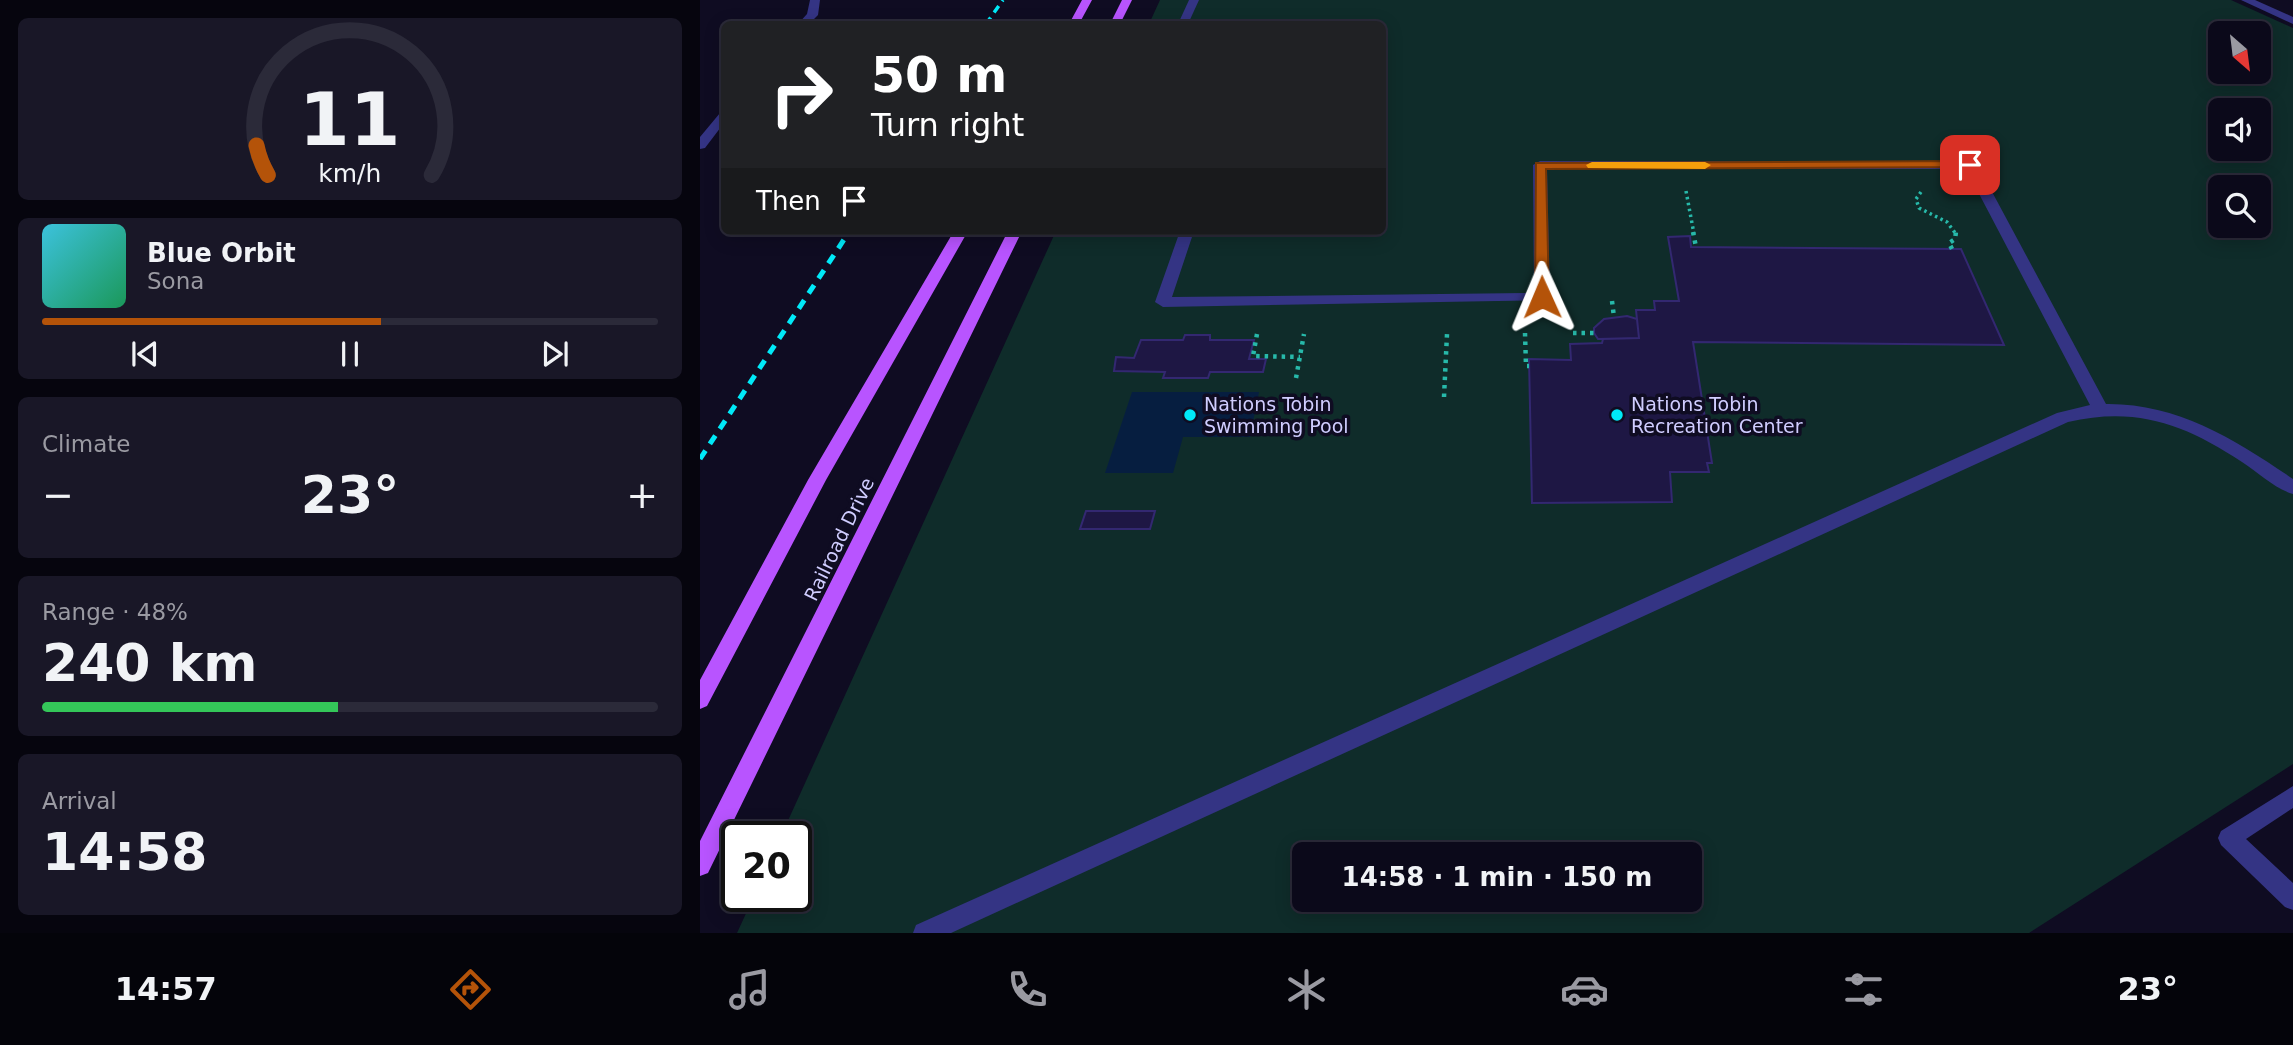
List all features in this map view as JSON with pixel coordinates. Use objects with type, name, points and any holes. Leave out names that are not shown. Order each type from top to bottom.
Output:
[{"type":"main road","points":[[1076,21],[1087,0]]},
{"type":"main road","points":[[1116,21],[1127,0]]},
{"type":"main road","points":[[700,700],[817,480],[959,235]]},
{"type":"main road","name":"Railroad Drive","points":[[700,865],[1013,235]]},
{"type":"street","points":[[806,21],[811,15],[815,0]]},
{"type":"street","points":[[1184,21],[1194,0]]},
{"type":"street","points":[[2246,0],[2293,21]]},
{"type":"street","points":[[700,145],[721,120]]},
{"type":"street","points":[[1186,235],[1163,302],[1542,297],[1540,165],[1970,165],[2099,407]]},
{"type":"street","points":[[925,933],[2063,417],[2099,407],[2140,410],[2187,424],[2230,446],[2293,488]]},
{"type":"street","points":[[2293,796],[2229,838],[2293,899]]},
{"type":"path","points":[[1686,191],[1696,247]]},
{"type":"path","points":[[1921,192],[1916,199],[1919,208],[1947,222],[1956,231],[1955,239],[1950,243],[1952,249]]},
{"type":"path","points":[[1612,301],[1614,317]]},
{"type":"path","points":[[1525,333],[1526,366],[1529,366]]},
{"type":"path","points":[[1573,333],[1594,333]]},
{"type":"path","points":[[1257,334],[1253,356],[1300,357]]},
{"type":"path","points":[[1296,378],[1304,334]]},
{"type":"path","points":[[1444,397],[1447,334]]},
{"type":"green space","points":[[1160,0],[2231,0],[2293,28],[2293,764],[2029,933],[737,933],[747,912],[812,912],[812,821],[788,821],[1054,235],[1386,235],[1386,21],[1150,21]]},
{"type":"water","name":"Nations Tobin Swimming Pool","points":[[1132,392],[1259,392],[1250,437],[1183,437],[1173,473],[1105,473]]},
{"type":"building","name":"Nations Tobin Recreation Center","points":[[1690,236],[1691,247],[1961,249],[2004,345],[1693,342],[1712,463],[1707,463],[1709,472],[1670,472],[1672,502],[1532,503],[1529,359],[1571,360],[1570,344],[1602,343],[1603,339],[1639,338],[1636,310],[1655,310],[1654,301],[1679,301],[1668,237]]},
{"type":"building","points":[[1627,316],[1637,319],[1639,338],[1598,339],[1594,333],[1594,328],[1604,319]]},
{"type":"building","points":[[1185,335],[1210,335],[1210,340],[1254,340],[1249,359],[1266,359],[1263,372],[1210,372],[1208,378],[1163,378],[1165,372],[1114,371],[1116,357],[1134,358],[1141,340],[1183,340]]},
{"type":"building","points":[[1086,511],[1155,511],[1150,529],[1080,529]]},
{"type":"railway","points":[[988,21],[1003,0]]},
{"type":"railway","points":[[700,459],[847,235]]},
{"type":"slow traffic","points":[[1592,165],[1705,165]]},
{"type":"place","name":"Nations Tobin Swimming Pool","points":[[1190,415]]},
{"type":"place","name":"Nations Tobin Recreation Center","points":[[1617,415]]},
{"type":"route","points":[[1542,297],[1540,165],[1970,165]]}]
